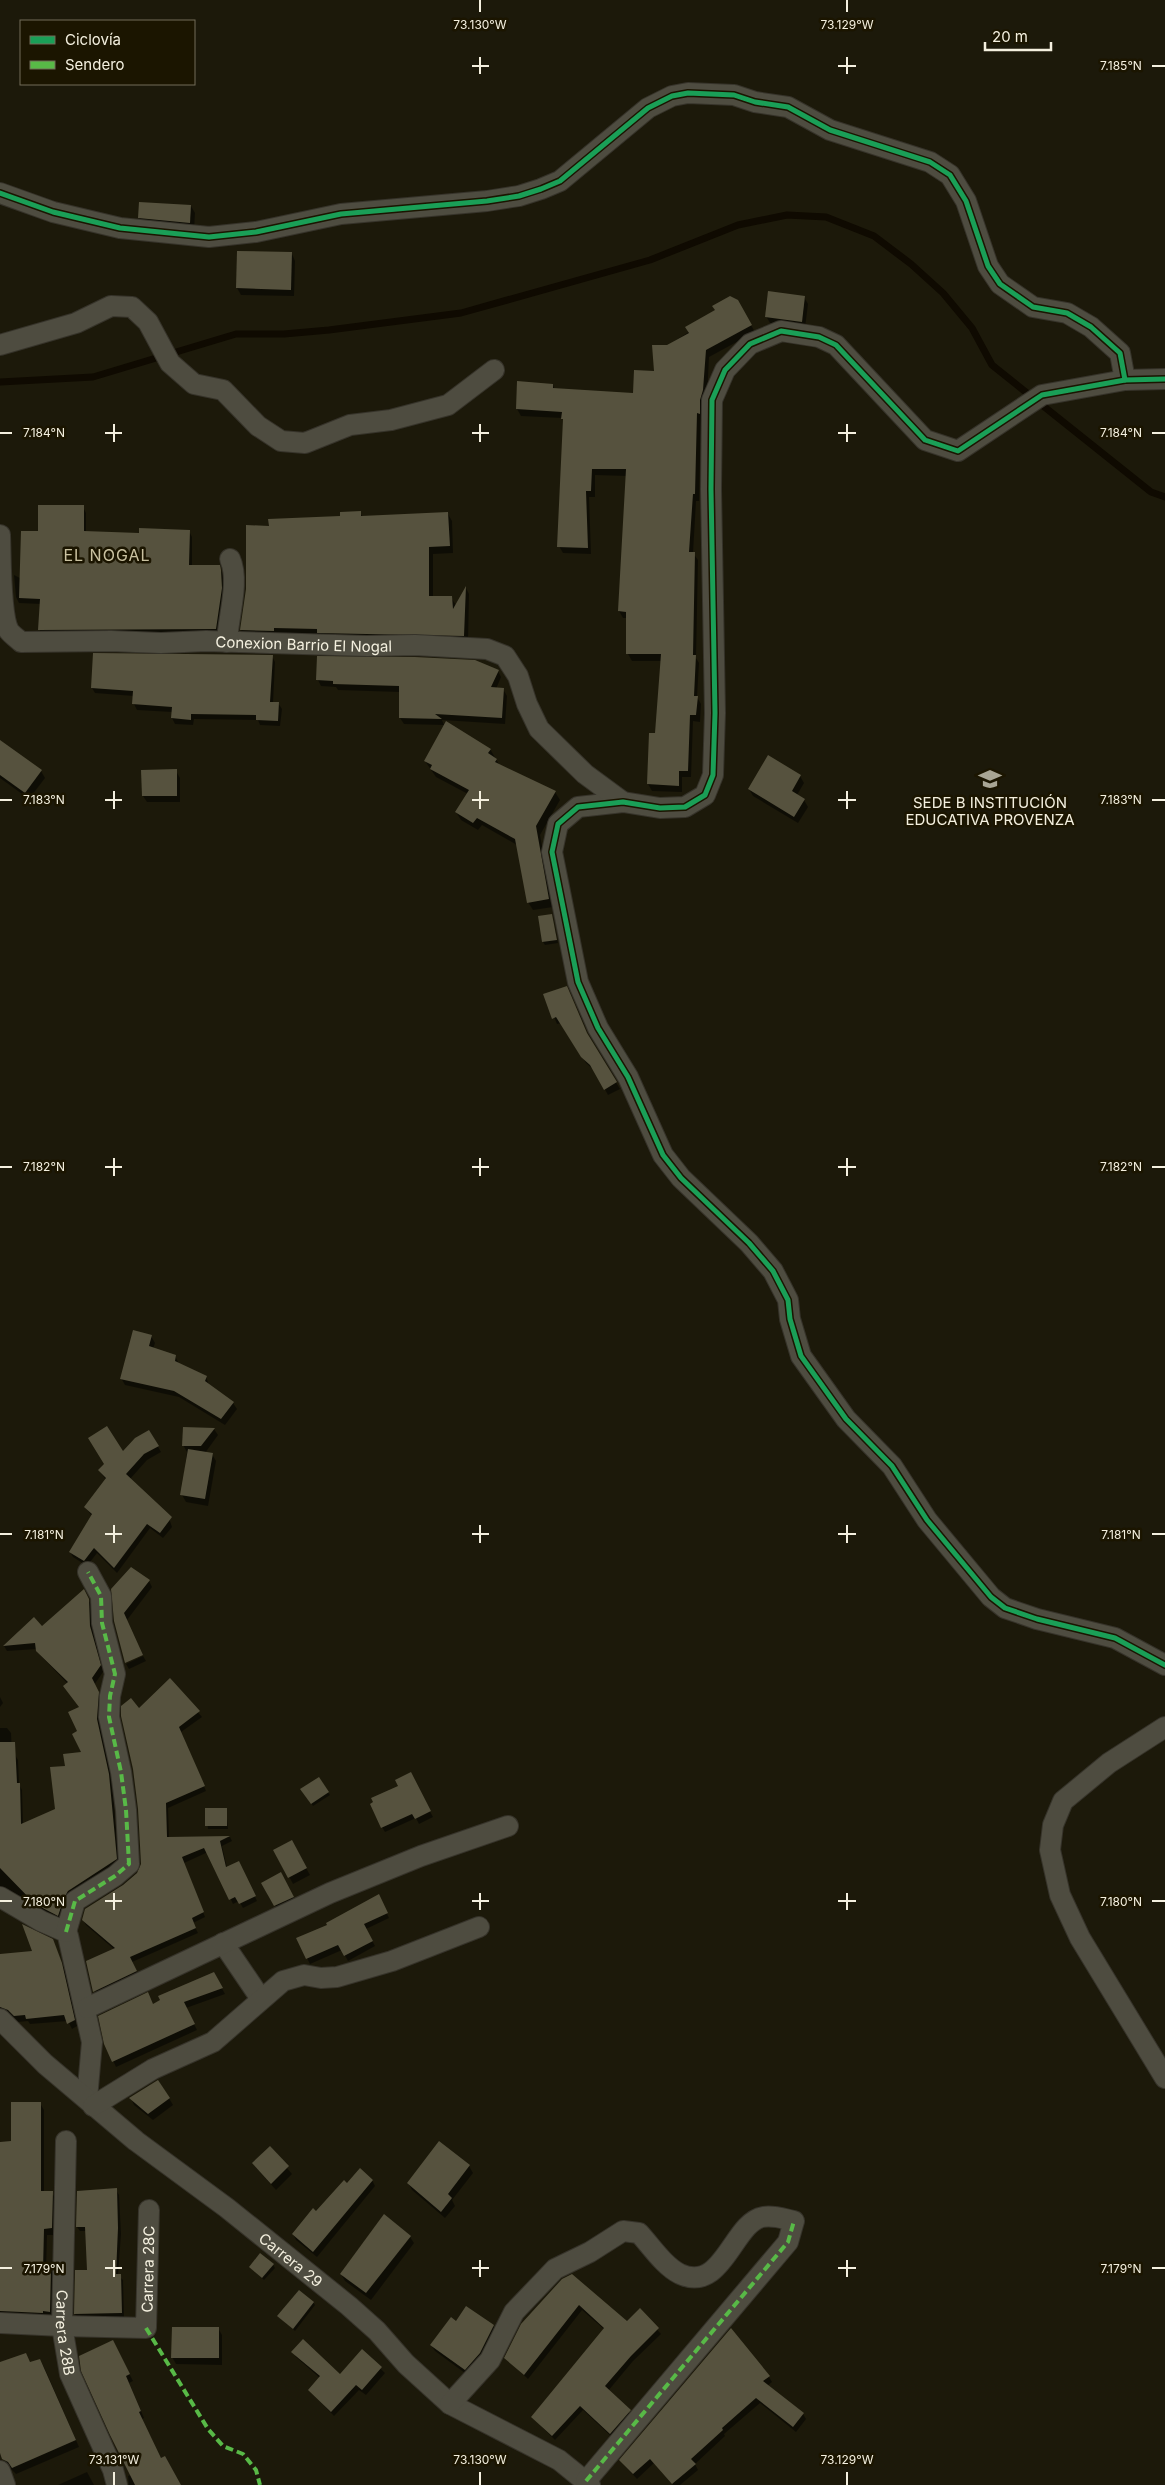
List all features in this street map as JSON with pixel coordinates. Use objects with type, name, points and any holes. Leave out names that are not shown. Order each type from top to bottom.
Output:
[{"type":"street","points":[[0,193],[53,212],[120,228],[209,237],[256,232],[341,214],[420,208],[519,196],[560,180],[648,108],[666,98],[702,92],[734,95],[755,102],[788,107],[830,130],[921,158],[950,175],[966,202],[988,266],[1000,284],[1032,307],[1067,313],[1091,327],[1120,353],[1125,380]]},
{"type":"street","points":[[0,345],[76,323],[111,306],[132,307],[148,322],[170,363],[194,384],[223,390],[258,426],[281,441],[305,443],[350,425],[391,420],[448,405],[494,370]]},
{"type":"street","points":[[1165,379],[1125,380],[1042,395],[958,451],[925,440],[836,345],[819,337],[781,331],[750,344],[724,370],[712,400],[711,489],[715,704],[713,775],[706,795],[685,806],[660,808],[623,802],[578,807],[558,824],[552,852],[578,982],[598,1028],[628,1077],[663,1155],[680,1178],[749,1243],[773,1271],[788,1300],[790,1319],[801,1356],[846,1418],[892,1466],[927,1520],[991,1597],[1005,1608],[1037,1619],[1115,1638],[1165,1665]]},
{"type":"street","name":"Conexion Barrio El Nogal","points":[[0,535],[4,611],[8,630],[20,642],[227,642],[459,646],[487,649],[505,656],[518,676],[527,704],[539,729],[585,774],[623,802]]},
{"type":"street","points":[[227,642],[228,618],[235,586],[230,559]]},
{"type":"street","points":[[88,1572],[101,1596],[102,1623],[116,1674],[110,1696],[109,1717],[121,1772],[126,1810],[129,1864],[115,1876],[75,1901],[66,1932],[86,2008],[92,2042],[90,2103]]},
{"type":"street","points":[[1165,1727],[1109,1763],[1063,1801],[1053,1825],[1050,1850],[1060,1896],[1080,1938],[1165,2078]]},
{"type":"street","points":[[86,2008],[339,1890],[421,1856],[508,1826]]},
{"type":"street","points":[[0,1897],[41,1921],[66,1932]]},
{"type":"street","points":[[90,2103],[153,2069],[213,2042],[236,2024],[261,1999],[283,1981],[304,1976],[337,1977],[392,1961],[479,1927]]},
{"type":"street","points":[[223,1943],[261,1999]]},
{"type":"street","name":"Carrera 29","points":[[0,2018],[46,2064],[136,2142],[227,2208],[377,2330],[406,2364],[450,2404],[559,2460],[588,2483]]},
{"type":"street","name":"Carrera 28B","points":[[66,2141],[62,2326],[70,2374],[113,2470],[116,2485]]},
{"type":"street","name":"Carrera 28C","points":[[62,2326],[146,2328],[149,2210]]},
{"type":"street","points":[[450,2404],[490,2360],[514,2312],[532,2293],[555,2269],[590,2252],[606,2240],[623,2231],[639,2233],[666,2263],[681,2274],[698,2276],[714,2270],[731,2251],[748,2225],[762,2217],[794,2221],[788,2242],[588,2483]]},
{"type":"street","points":[[0,2322],[62,2326]]},
{"type":"street","points":[[0,2471],[5,2485]]},
{"type":"building","points":[[139,202],[191,205],[190,223],[138,218]]},
{"type":"building","points":[[237,251],[292,252],[291,290],[236,288]]},
{"type":"building","points":[[768,291],[805,296],[802,322],[765,317]]},
{"type":"building","points":[[730,296],[738,300],[752,325],[706,350],[700,414],[697,413],[695,494],[693,494],[689,552],[695,552],[693,655],[696,655],[694,696],[698,696],[696,715],[690,715],[688,771],[679,771],[679,786],[647,784],[649,733],[655,733],[661,654],[626,654],[626,612],[618,611],[626,469],[592,469],[591,491],[586,491],[588,548],[557,547],[562,412],[516,409],[517,381],[553,384],[553,388],[633,393],[634,370],[654,371],[652,345],[667,345],[689,333],[685,327],[715,310],[712,306]]},
{"type":"building","points":[[38,505],[84,505],[84,531],[139,533],[139,528],[190,530],[189,565],[220,565],[222,588],[216,629],[38,630],[40,599],[19,598],[21,531],[38,531]]},
{"type":"building","points":[[361,511],[361,516],[448,512],[450,546],[429,547],[429,596],[452,596],[453,609],[466,586],[464,636],[317,633],[317,629],[274,628],[274,631],[240,630],[246,589],[246,525],[269,526],[268,519],[340,516],[340,512]]},
{"type":"building","points":[[93,653],[273,655],[270,702],[279,702],[278,721],[256,720],[256,715],[191,714],[191,720],[171,718],[172,707],[132,704],[133,691],[91,688]]},
{"type":"building","points":[[317,656],[475,660],[499,670],[491,687],[504,688],[502,718],[435,714],[442,719],[399,718],[399,686],[333,684],[333,681],[316,680]]},
{"type":"building","points":[[446,721],[491,749],[488,753],[497,759],[495,762],[556,791],[536,826],[549,899],[527,903],[515,839],[477,818],[473,823],[455,812],[469,790],[430,769],[432,765],[424,761]]},
{"type":"building","points":[[0,740],[42,770],[25,793],[0,775]]},
{"type":"building","points":[[768,755],[801,775],[792,791],[805,799],[794,817],[748,789]]},
{"type":"building","points":[[177,769],[177,796],[142,796],[141,770]]},
{"type":"building","points":[[552,914],[557,940],[542,942],[538,916]]},
{"type":"building","points":[[567,986],[587,1033],[617,1082],[604,1090],[590,1065],[581,1057],[556,1017],[552,1019],[543,994]]},
{"type":"building","points":[[133,1330],[152,1335],[149,1346],[176,1355],[175,1361],[207,1376],[205,1381],[234,1402],[221,1419],[174,1391],[120,1379]]},
{"type":"building","points":[[107,1426],[123,1451],[135,1438],[149,1430],[159,1446],[144,1454],[126,1474],[172,1517],[160,1533],[147,1524],[114,1568],[94,1548],[84,1561],[69,1552],[92,1514],[84,1507],[106,1478],[98,1470],[104,1464],[88,1438]]},
{"type":"building","points":[[183,1427],[215,1428],[201,1446],[182,1446]]},
{"type":"building","points":[[188,1449],[213,1453],[205,1499],[180,1495]]},
{"type":"building","points":[[131,1567],[150,1580],[124,1613],[143,1655],[125,1663],[114,1621],[111,1589]]},
{"type":"building","points":[[84,1589],[89,1599],[90,1626],[101,1665],[92,1678],[99,1692],[97,1719],[109,1774],[117,1859],[68,1891],[58,1916],[35,1904],[0,1868],[0,1742],[15,1742],[17,1783],[20,1783],[21,1824],[55,1809],[50,1767],[65,1766],[63,1754],[81,1752],[72,1734],[77,1731],[68,1712],[79,1707],[63,1686],[68,1682],[36,1651],[35,1643],[3,1646],[34,1617],[42,1626]]},
{"type":"building","points":[[170,1678],[200,1711],[179,1727],[205,1786],[166,1803],[167,1837],[230,1836],[220,1841],[226,1867],[239,1861],[256,1896],[239,1904],[235,1897],[229,1900],[204,1848],[182,1857],[204,1912],[192,1918],[196,1928],[130,1957],[137,1971],[93,1992],[86,1961],[115,1948],[82,1920],[85,1909],[123,1885],[137,1873],[141,1864],[138,1809],[133,1769],[121,1716],[121,1706],[131,1698],[139,1708]]},
{"type":"building","points":[[411,1772],[431,1811],[415,1819],[412,1814],[381,1828],[370,1804],[373,1802],[371,1798],[398,1786],[395,1780]]},
{"type":"building","points":[[319,1777],[329,1792],[311,1804],[300,1789]]},
{"type":"building","points":[[205,1808],[227,1808],[227,1826],[205,1826]]},
{"type":"building","points":[[292,1840],[307,1868],[288,1878],[273,1850]]},
{"type":"building","points":[[281,1872],[294,1897],[274,1906],[261,1883]]},
{"type":"building","points":[[379,1894],[388,1913],[364,1924],[373,1941],[344,1956],[338,1945],[306,1959],[296,1938],[327,1925],[326,1923]]},
{"type":"building","points":[[22,1924],[53,1939],[62,1963],[75,2020],[67,2024],[64,2015],[26,2019],[25,2015],[14,2016],[8,2010],[0,2007],[0,1954],[32,1951]]},
{"type":"building","points":[[214,1972],[223,1988],[184,2002],[195,2024],[112,2062],[104,2044],[98,2016],[148,1992],[153,2004],[160,2000],[158,1996]]},
{"type":"building","points":[[158,2080],[170,2098],[148,2114],[129,2098]]},
{"type":"building","points":[[11,2102],[41,2102],[41,2191],[53,2191],[52,2228],[44,2229],[43,2270],[51,2270],[50,2312],[0,2311],[0,2142],[11,2141]]},
{"type":"building","points":[[439,2141],[470,2165],[448,2194],[452,2198],[441,2212],[407,2183]]},
{"type":"building","points":[[270,2146],[289,2166],[271,2184],[252,2163]]},
{"type":"building","points":[[360,2168],[373,2180],[313,2252],[292,2234],[313,2208],[316,2211],[344,2180],[347,2183]]},
{"type":"building","points":[[117,2188],[116,2274],[121,2274],[122,2313],[74,2314],[75,2270],[87,2270],[85,2227],[76,2227],[77,2191]]},
{"type":"building","points":[[384,2214],[411,2236],[366,2293],[340,2274]]},
{"type":"building","points":[[260,2253],[274,2264],[262,2278],[249,2267]]},
{"type":"building","points":[[572,2274],[627,2321],[640,2308],[659,2328],[605,2386],[631,2410],[610,2434],[580,2406],[552,2436],[531,2417],[604,2328],[579,2305],[524,2375],[504,2358],[521,2324],[562,2279]]},
{"type":"building","points":[[299,2290],[314,2302],[293,2329],[277,2316]]},
{"type":"building","points":[[466,2306],[494,2325],[480,2353],[465,2370],[430,2345],[451,2317],[456,2321]]},
{"type":"building","points":[[172,2327],[219,2327],[219,2358],[171,2358]]},
{"type":"building","points":[[731,2328],[770,2376],[763,2381],[804,2413],[793,2427],[756,2398],[691,2459],[696,2464],[672,2484],[650,2459],[633,2474],[619,2460]]},
{"type":"building","points":[[303,2339],[340,2374],[362,2349],[382,2367],[362,2390],[356,2385],[331,2412],[308,2390],[320,2376],[291,2352]]},
{"type":"building","points":[[113,2340],[130,2374],[126,2376],[141,2411],[139,2412],[161,2458],[165,2456],[181,2485],[135,2485],[110,2435],[81,2371],[79,2356]]},
{"type":"building","points":[[26,2353],[30,2362],[40,2359],[76,2440],[12,2468],[8,2462],[2,2459],[0,2453],[0,2362]]},
{"type":"waterway","points":[[0,382],[93,377],[236,334],[284,334],[329,330],[461,313],[650,260],[738,225],[787,215],[826,217],[874,236],[911,264],[943,293],[972,328],[992,365],[1151,492],[1165,497]]},
{"type":"marked path","points":[[66,1932],[75,1901],[115,1876],[129,1864],[126,1810],[121,1772],[109,1717],[110,1696],[115,1674],[102,1623],[101,1596],[88,1572]]},
{"type":"marked path","points":[[586,2481],[788,2242],[794,2221]]},
{"type":"marked path","points":[[146,2328],[208,2429],[223,2446],[243,2454],[256,2470],[260,2485]]},
{"type":"cycle path","points":[[0,193],[53,212],[120,228],[209,237],[256,232],[341,214],[487,201],[519,196],[560,181],[648,108],[672,96],[688,93],[734,95],[755,102],[788,107],[830,130],[930,162],[950,175],[966,201],[988,266],[1000,284],[1033,307],[1067,313],[1091,327],[1120,353],[1125,380]]},
{"type":"cycle path","points":[[1165,379],[1125,380],[1042,395],[958,451],[925,440],[836,345],[819,337],[781,331],[750,344],[725,370],[712,400],[711,489],[715,713],[713,775],[705,795],[685,807],[660,808],[623,802],[578,807],[558,824],[552,852],[578,982],[598,1028],[628,1077],[663,1155],[681,1178],[749,1243],[773,1271],[788,1300],[790,1319],[801,1356],[846,1419],[892,1466],[927,1520],[991,1597],[1005,1608],[1037,1619],[1115,1638],[1165,1665]]},
{"type":"place","name":"SEDE B INSTITUCIÓN EDUCATIVA PROVENZA","points":[[990,779]]},
{"type":"district","name":"EL NOGAL","points":[[107,555]]}]
